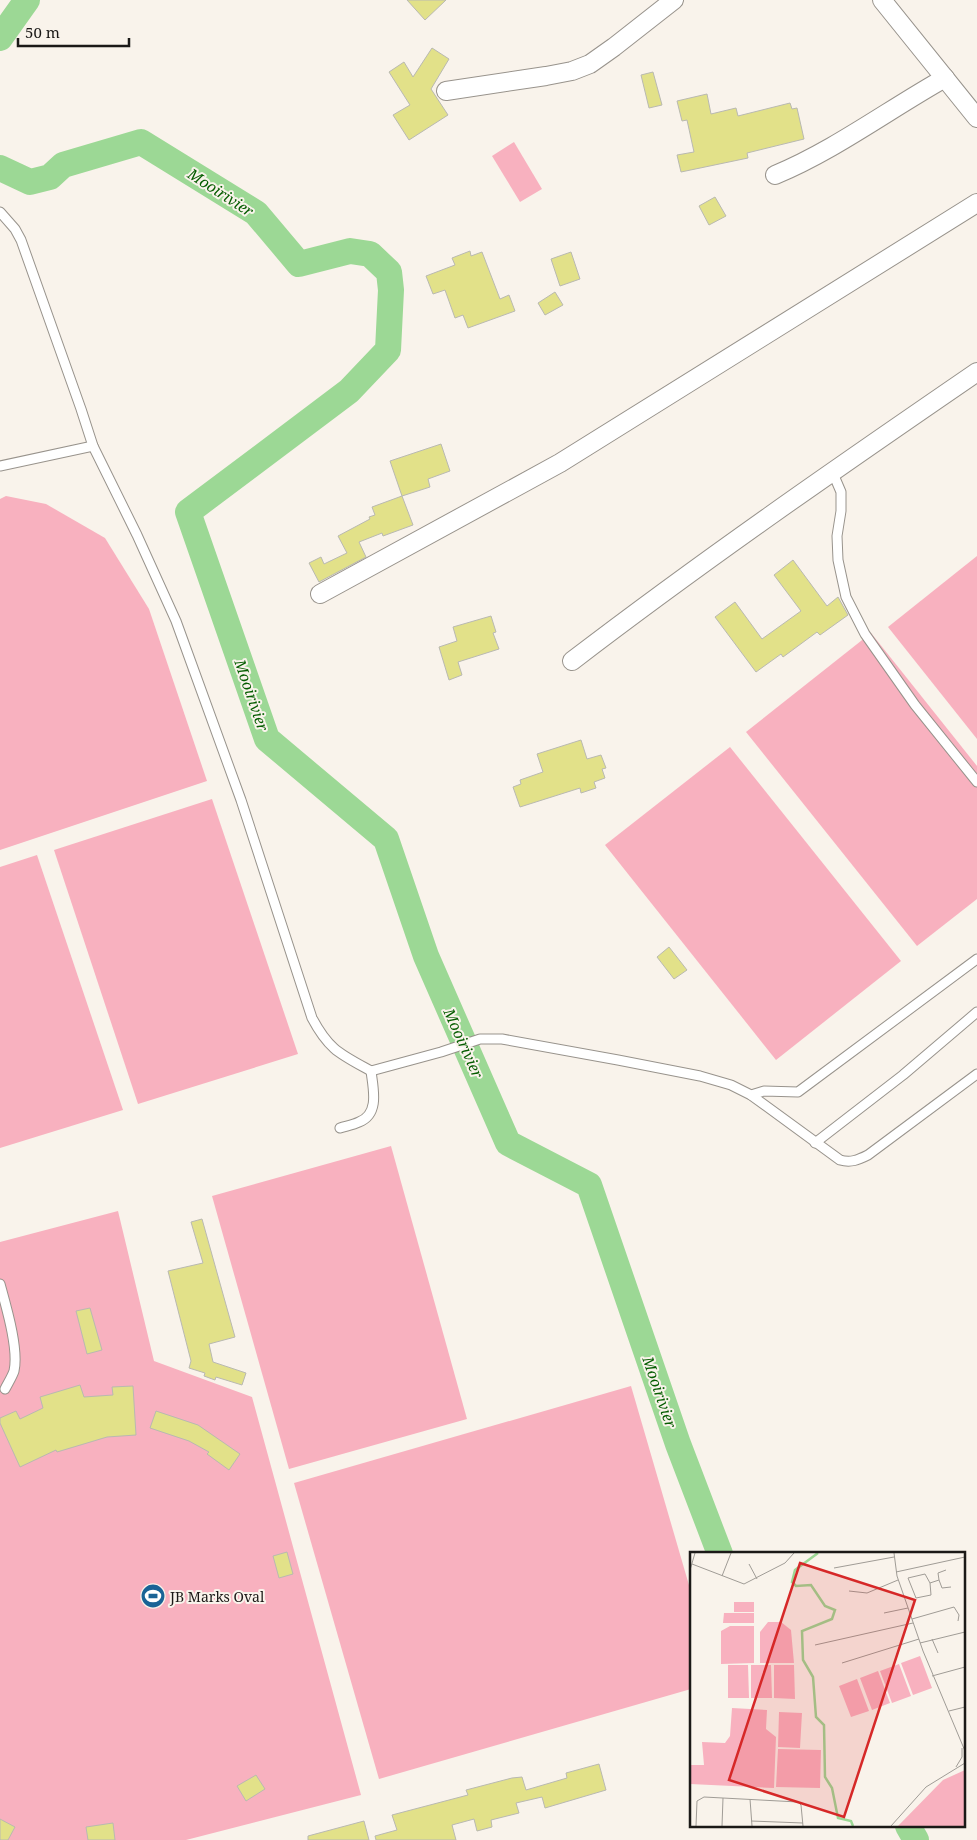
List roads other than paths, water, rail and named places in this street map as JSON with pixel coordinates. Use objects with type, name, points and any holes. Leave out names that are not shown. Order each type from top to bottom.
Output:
[{"type":"street","points":[[446,91],[546,76],[572,71],[590,64],[674,0]]},
{"type":"street","points":[[882,0],[977,118]]},
{"type":"street","points":[[775,175],[808,160],[945,78]]},
{"type":"street","points":[[320,594],[560,463],[977,202]]},
{"type":"street","points":[[572,661],[641,608],[832,471],[977,372]]},
{"type":"lane","points":[[0,212],[15,229],[23,246],[93,446],[137,535],[176,621],[241,800],[312,1018],[327,1044],[342,1056],[371,1071],[480,1040],[502,1040],[700,1076],[731,1085],[751,1095],[840,1160],[850,1162],[868,1155],[977,1074]]},
{"type":"lane","points":[[0,466],[93,446]]},
{"type":"lane","points":[[832,471],[841,492],[841,511],[837,536],[838,560],[846,597],[865,634],[915,705],[977,782]]},
{"type":"lane","points":[[751,1095],[764,1091],[794,1094],[798,1092],[977,959]]},
{"type":"lane","points":[[815,1143],[903,1075],[977,1012]]},
{"type":"lane","points":[[340,1128],[362,1122],[371,1112],[374,1100],[371,1071]]},
{"type":"lane","points":[[0,1284],[15,1361],[14,1372],[6,1389]]},
{"type":"waterway","name":"Mooirivier","points":[[0,38],[27,0]]},
{"type":"waterway","name":"Mooirivier","points":[[0,168],[30,182],[50,177],[63,165],[141,142],[256,213],[299,264],[350,251],[370,254],[389,272],[391,290],[388,350],[349,391],[188,512],[267,739],[386,839],[426,956],[508,1143],[589,1185],[678,1444],[719,1552]]},
{"type":"waterway","name":"Mooirivier","points":[[909,1828],[916,1840]]},
{"type":"place","name":"JB Marks Oval","points":[[153,1596]]}]
